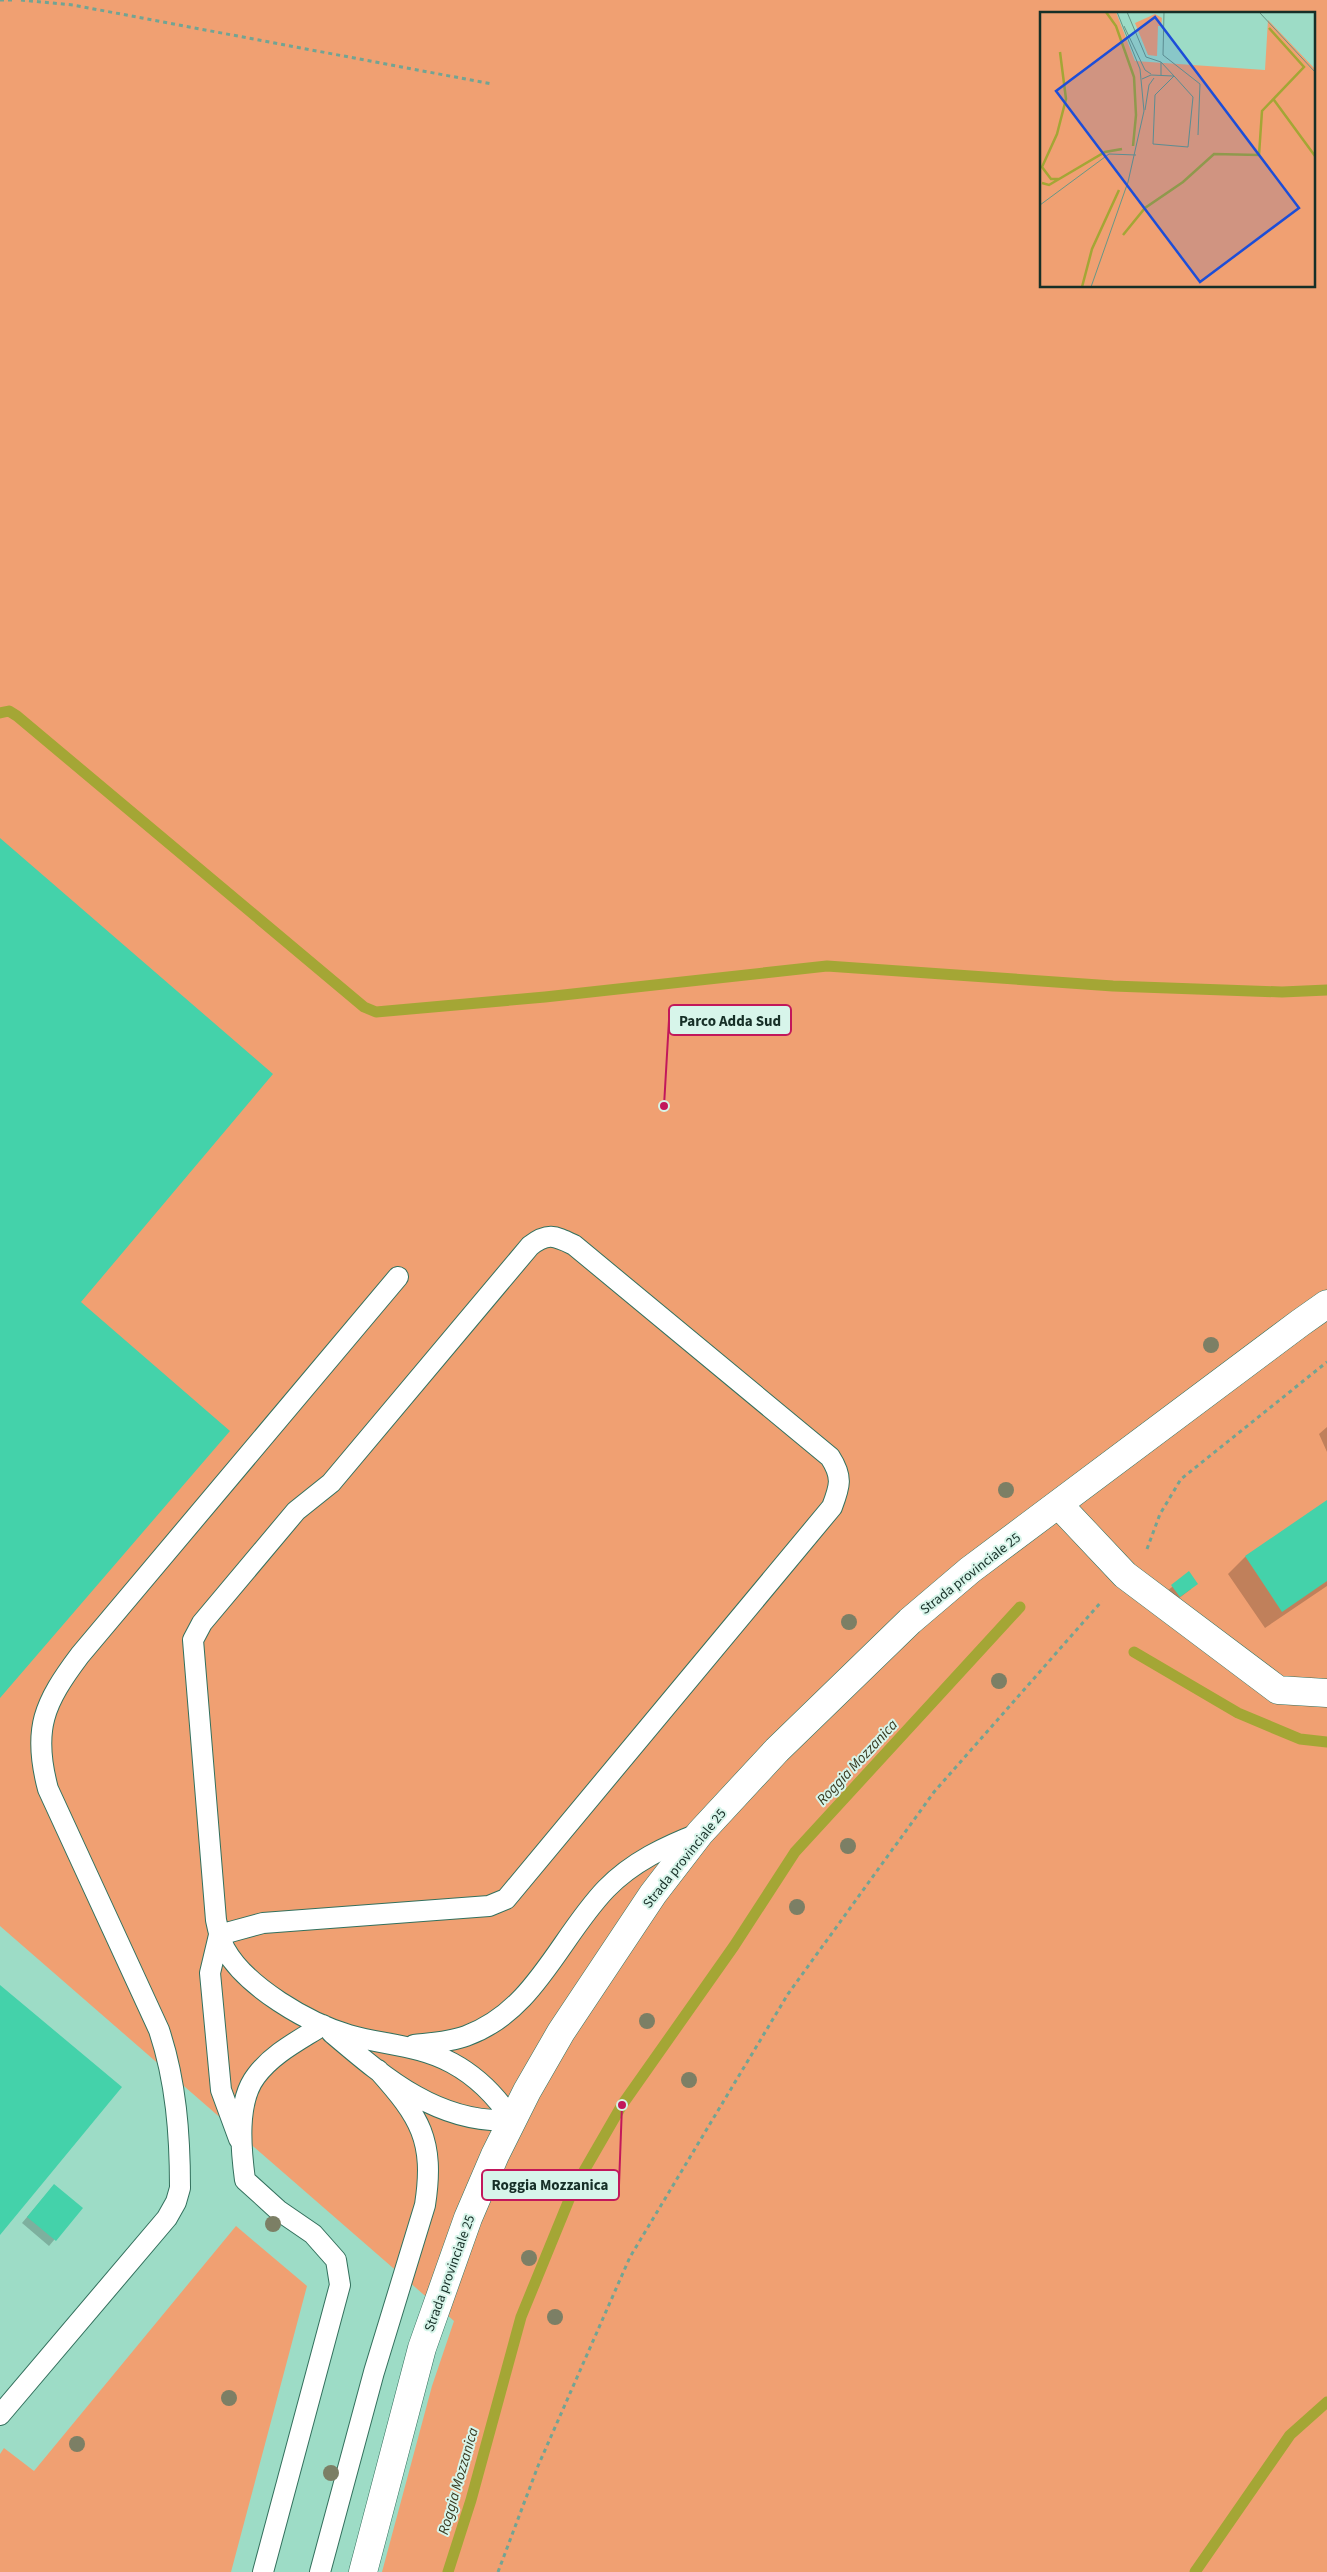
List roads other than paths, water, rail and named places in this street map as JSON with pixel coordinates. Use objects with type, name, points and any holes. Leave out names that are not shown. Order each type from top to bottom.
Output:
[{"type":"street","name":"Strada provinciale 25","points":[[363,2572],[422,2348],[468,2218],[512,2120],[561,2032],[608,1958],[700,1832],[777,1750],[910,1621],[970,1570],[1059,1505],[1300,1322],[1327,1304]]},
{"type":"street","points":[[1059,1505],[1125,1575],[1278,1690],[1327,1693]]},
{"type":"lane","points":[[219,1935],[263,1923],[489,1906],[506,1899],[832,1507],[840,1487],[838,1471],[830,1457],[574,1245],[556,1236],[541,1237],[530,1246],[330,1483],[296,1511],[197,1632],[193,1640],[219,1935],[225,1949],[249,1978],[286,2004],[323,2025],[349,2035],[404,2046],[443,2059],[471,2076],[503,2106],[512,2120]]},
{"type":"lane","points":[[0,2415],[167,2218],[176,2202],[180,2188],[175,2093],[170,2062],[159,2030],[48,1789],[40,1743],[42,1724],[49,1701],[80,1655],[398,1277]]},
{"type":"lane","points":[[404,2046],[466,2036],[491,2024],[518,2004],[536,1983],[587,1911],[607,1888],[639,1862],[661,1848],[700,1832]]},
{"type":"lane","points":[[219,1935],[210,1973],[221,2090],[240,2139],[245,2180],[278,2210],[313,2234],[336,2260],[340,2285],[263,2572]]},
{"type":"lane","points":[[323,2025],[408,2092],[457,2115],[490,2121],[512,2120]]},
{"type":"lane","points":[[240,2139],[246,2099],[255,2076],[278,2054],[323,2025]]},
{"type":"lane","points":[[320,2572],[374,2372],[425,2205],[429,2181],[430,2162],[416,2118],[405,2100],[378,2070]]},
{"type":"waterway","points":[[0,713],[9,711],[17,716],[364,1007],[376,1012],[545,997],[827,966],[1113,986],[1282,992],[1327,990]]},
{"type":"waterway","name":"Roggia Mozzanica","points":[[448,2572],[471,2500],[521,2317],[573,2190],[622,2105],[734,1946],[795,1852],[1020,1607]]},
{"type":"waterway","points":[[1134,1652],[1238,1713],[1300,1739],[1327,1742]]},
{"type":"waterway","points":[[1195,2572],[1290,2435],[1327,2402]]},
{"type":"place","name":"Parco Adda Sud","points":[[664,1106]]},
{"type":"place","name":"Roggia Mozzanica","points":[[622,2105]]}]
